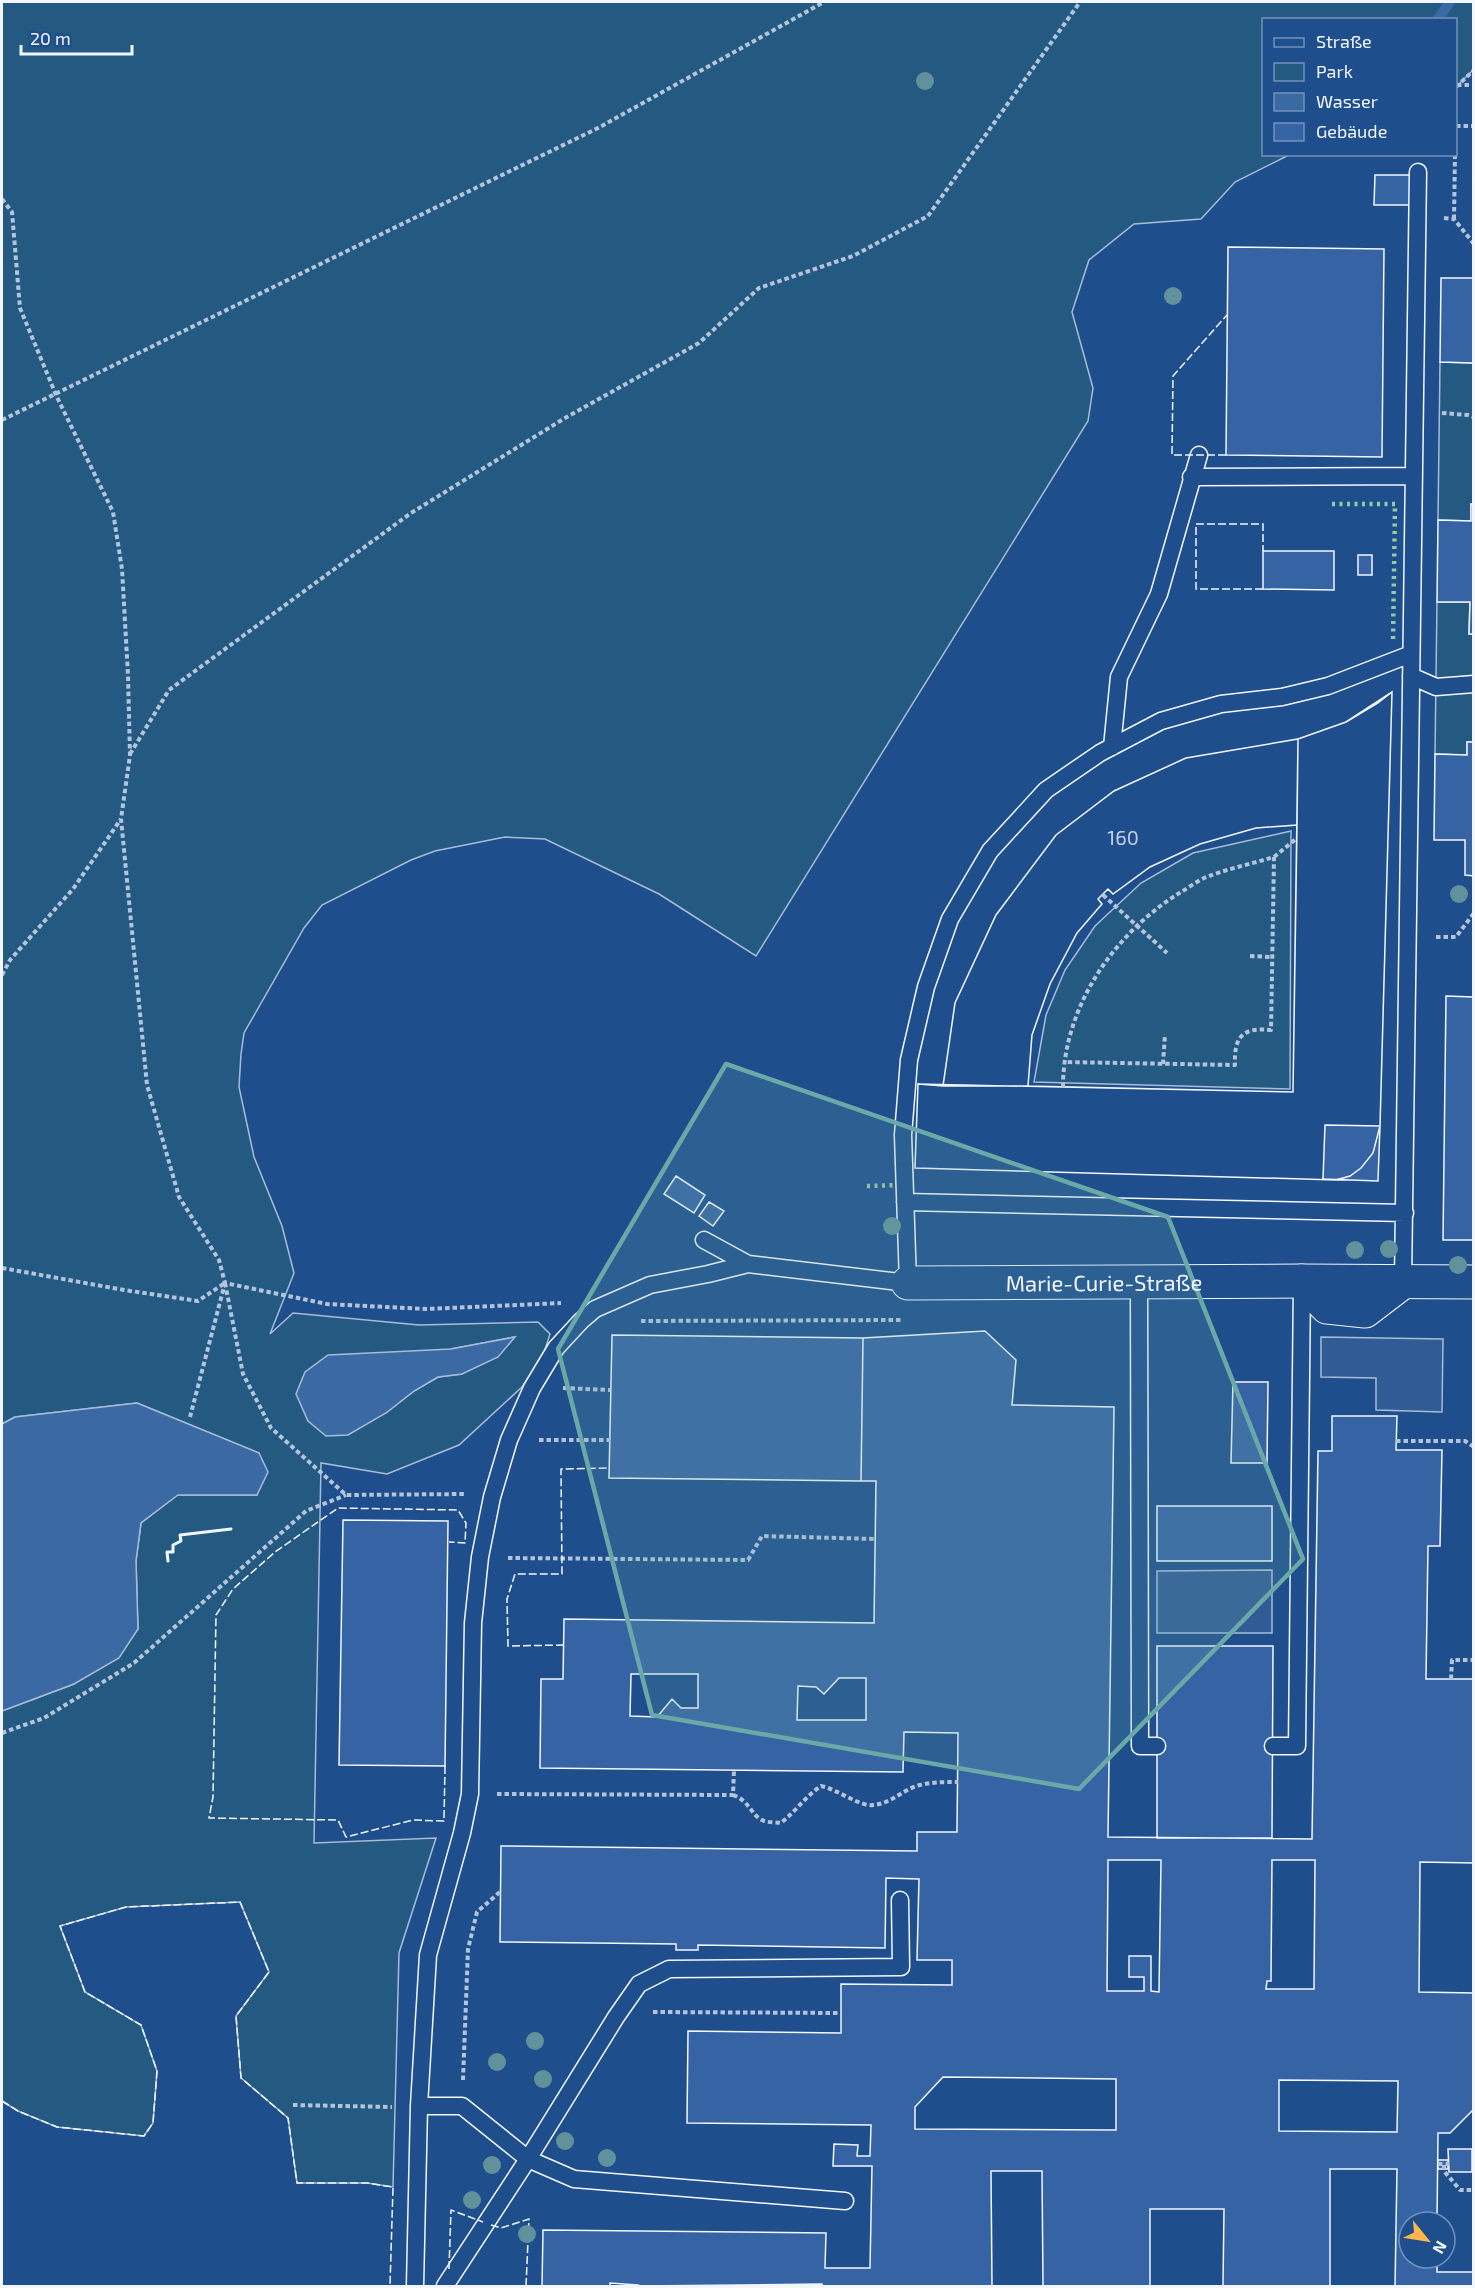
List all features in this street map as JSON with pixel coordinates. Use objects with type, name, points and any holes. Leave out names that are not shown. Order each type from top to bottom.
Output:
[{"type":"street","name":"Marie-Curie-Straße","points":[[908,1283],[1473,1282]]},
{"type":"lane","points":[[1404,1281],[1418,172]]},
{"type":"lane","points":[[1112,747],[1119,677],[1159,594],[1199,455]]},
{"type":"lane","points":[[1191,477],[1414,476]]},
{"type":"lane","points":[[415,2286],[419,2106],[428,1955],[462,1833],[470,1794],[473,1623],[480,1557],[492,1497],[509,1440],[532,1388],[556,1348],[595,1309],[650,1285],[748,1264],[908,1283],[903,1134],[909,1060],[926,987],[950,919],[990,851],[1046,790],[1112,747],[1161,721],[1221,704],[1282,697],[1328,686],[1411,654]]},
{"type":"lane","points":[[1411,676],[1436,687],[1473,684]]},
{"type":"lane","points":[[905,1202],[1405,1213]]},
{"type":"lane","points":[[704,1240],[748,1264]]},
{"type":"lane","points":[[1273,1746],[1297,1746],[1302,1281]]},
{"type":"lane","points":[[1139,1282],[1140,1746],[1157,1746]]},
{"type":"lane","points":[[446,2286],[639,1984],[669,1969],[901,1967],[900,1900]]},
{"type":"lane","points":[[419,2106],[462,2106],[528,2159],[574,2179],[845,2201]]},
{"type":"path","points":[[2,420],[598,128],[824,2]]},
{"type":"path","points":[[130,755],[169,690],[411,513],[565,418],[699,343],[759,288],[853,256],[928,216],[1080,2]]},
{"type":"path","points":[[1457,85],[1473,70]]},
{"type":"path","points":[[1457,86],[1473,86]]},
{"type":"path","points":[[1457,126],[1473,126]]},
{"type":"path","points":[[1455,156],[1454,219],[1473,244]]},
{"type":"path","points":[[2,199],[12,212],[20,308],[56,395],[112,512],[122,569],[130,755],[121,819],[147,1085],[179,1197],[219,1260],[243,1374],[271,1428],[346,1495]]},
{"type":"path","points":[[1417,218],[1454,219]]},
{"type":"path","points":[[2,975],[10,960],[73,889],[121,819]]},
{"type":"path","points":[[1063,1087],[1063,1062],[1075,1021],[1093,981],[1122,940],[1157,907],[1204,879],[1274,857],[1296,839]]},
{"type":"path","points":[[1063,1062],[1235,1065],[1234,1048],[1242,1035],[1256,1029],[1271,1030],[1274,857]]},
{"type":"path","points":[[1103,895],[1167,953]]},
{"type":"path","points":[[1408,937],[1456,937],[1473,913]]},
{"type":"path","points":[[1250,956],[1272,957]]},
{"type":"path","points":[[1163,1064],[1165,1034]]},
{"type":"path","points":[[2,1268],[124,1290],[198,1300],[225,1283],[327,1304],[427,1310],[572,1300]]},
{"type":"path","points":[[190,1417],[225,1283]]},
{"type":"path","points":[[581,1321],[875,1320]]},
{"type":"path","points":[[532,1388],[610,1390]]},
{"type":"path","points":[[509,1440],[610,1440]]},
{"type":"path","points":[[1396,1442],[1465,1441],[1473,1447]]},
{"type":"path","points":[[2,1733],[44,1718],[134,1663],[306,1511],[346,1495],[480,1494],[492,1497]]},
{"type":"path","points":[[480,1557],[748,1560],[762,1536],[875,1539]]},
{"type":"path","points":[[1451,1679],[1452,1660],[1473,1660]]},
{"type":"path","points":[[733,1795],[734,1770]]},
{"type":"path","points":[[470,1794],[733,1795],[744,1799],[764,1821],[781,1823],[791,1815],[807,1795],[821,1785],[834,1788],[861,1804],[872,1805],[888,1801],[919,1785],[958,1782]]},
{"type":"path","points":[[462,2106],[468,1949],[477,1912],[501,1891]]},
{"type":"path","points":[[616,2017],[647,2012],[841,2013]]},
{"type":"path","points":[[293,2105],[374,2108],[419,2106]]},
{"type":"path","points":[[1443,2164],[1444,2171],[1460,2190],[1473,2190]]},
{"type":"highlighted area","points":[[726,1064],[1168,1217],[1303,1559],[1079,1789],[652,1715],[558,1349]]},
{"type":"green space","points":[[2,2],[1473,2],[1473,70],[1457,86],[1457,18],[1262,18],[1262,156],[1287,156],[1235,182],[1201,219],[1134,224],[1089,260],[1072,312],[1093,388],[1088,421],[756,956],[659,894],[545,839],[505,837],[435,851],[411,860],[322,905],[304,928],[244,1033],[239,1087],[254,1157],[282,1226],[294,1273],[270,1334],[293,1313],[419,1325],[538,1322],[550,1334],[542,1359],[522,1387],[459,1445],[387,1474],[321,1463],[314,1843],[436,1838],[399,1953],[393,2187],[367,2183],[297,2183],[288,2118],[241,2078],[236,2016],[269,1972],[240,1902],[126,1907],[60,1926],[85,1992],[141,2025],[157,2071],[153,2123],[144,2136],[57,2127],[18,2111],[2,2101],[2,1711],[74,1684],[138,1629],[136,1561],[141,1523],[177,1495],[257,1495],[259,1453],[137,1403],[15,1417],[2,1424]],"holes":[[[514,1337],[462,1374],[438,1377],[414,1391],[386,1413],[451,1349]]]},
{"type":"green space","points":[[1440,362],[1473,363],[1474,504],[1471,504],[1471,521],[1438,520]]},
{"type":"green space","points":[[1437,602],[1470,602],[1469,634],[1474,634],[1473,742],[1467,742],[1467,755],[1435,754]]},
{"type":"green space","points":[[1291,831],[1290,1089],[1034,1082],[1046,1015],[1065,970],[1095,926],[1141,883],[1193,853]]},
{"type":"shaded area","points":[[1321,1337],[1443,1339],[1442,1412],[1376,1410],[1376,1378],[1321,1377]]},
{"type":"shaded area","points":[[1272,1570],[1272,1633],[1157,1633],[1157,1571]]},
{"type":"water","points":[[515,1337],[498,1357],[462,1374],[438,1377],[414,1391],[386,1413],[348,1435],[326,1436],[308,1421],[296,1394],[305,1372],[328,1355],[451,1349]]},
{"type":"water","points":[[137,1403],[259,1453],[268,1472],[257,1495],[178,1495],[141,1523],[136,1561],[138,1629],[119,1658],[74,1684],[2,1711],[2,1424],[15,1417]]},
{"type":"building","points":[[1375,175],[1413,175],[1412,205],[1374,205]]},
{"type":"building","points":[[1228,247],[1384,249],[1382,457],[1226,455]]},
{"type":"building","points":[[1441,278],[1474,278],[1474,394],[1473,363],[1440,362]]},
{"type":"building","points":[[1471,504],[1474,504],[1474,634],[1469,634],[1470,602],[1437,602],[1438,520],[1471,521]]},
{"type":"building","points":[[1263,551],[1334,551],[1334,590],[1263,589]]},
{"type":"building","points":[[1358,555],[1372,555],[1372,575],[1358,575]]},
{"type":"building","points":[[1392,692],[1380,1126],[1373,1153],[1361,1168],[1350,1176],[1336,1180],[915,1168],[918,1084],[943,1086],[955,1003],[996,915],[1056,835],[1114,791],[1186,758],[1298,739],[1346,722]],"holes":[[[1297,825],[1293,1092],[1028,1086],[1032,1035],[1050,984],[1077,933],[1102,904],[1098,899],[1108,889],[1113,894],[1150,867],[1200,844],[1256,828]]]},
{"type":"building","points":[[1392,692],[1380,1126],[1373,1153],[1361,1168],[1350,1176],[1336,1180],[915,1168],[918,1084],[1293,1092],[1298,739],[1346,722]]},
{"type":"building","points":[[1298,739],[1297,825],[1256,828],[1200,844],[1150,867],[1113,894],[1108,889],[1098,899],[1102,904],[1077,933],[1050,984],[1032,1035],[1028,1086],[943,1086],[955,1003],[996,915],[1056,835],[1114,791],[1186,758]]},
{"type":"building","points":[[1467,742],[1474,742],[1474,876],[1465,875],[1465,840],[1434,840],[1435,754],[1467,755]]},
{"type":"building","points":[[1446,996],[1474,997],[1474,1240],[1443,1240]]},
{"type":"building","points":[[1325,1125],[1380,1126],[1378,1181],[1323,1179]]},
{"type":"building","points":[[676,1176],[705,1195],[694,1213],[664,1194]]},
{"type":"building","points":[[709,1202],[724,1211],[713,1226],[699,1216]]},
{"type":"building","points":[[985,1331],[1016,1360],[1012,1405],[1114,1407],[1108,1837],[1312,1839],[1318,1451],[1332,1451],[1332,1416],[1397,1416],[1396,1450],[1442,1450],[1440,1546],[1428,1546],[1426,1679],[1474,1679],[1474,1863],[1420,1862],[1419,1992],[1474,1993],[1474,2109],[1450,2133],[1438,2133],[1437,2210],[1397,2210],[1397,2270],[1474,2272],[1474,2286],[1395,2286],[1397,2169],[1330,2169],[1330,2286],[1223,2286],[1224,2209],[1150,2209],[1150,2286],[1043,2286],[1042,2171],[991,2171],[992,2286],[822,2286],[822,2284],[640,2286],[610,2283],[610,2286],[542,2286],[543,2230],[826,2233],[825,2268],[870,2268],[872,2166],[833,2166],[834,2144],[858,2145],[857,2156],[870,2156],[871,2125],[687,2123],[688,2031],[841,2033],[841,1984],[952,1985],[952,1960],[917,1960],[919,1879],[886,1878],[885,1948],[698,1945],[698,1950],[676,1950],[676,1944],[500,1942],[501,1846],[917,1851],[917,1832],[957,1832],[958,1733],[904,1732],[903,1772],[540,1768],[541,1679],[563,1679],[564,1619],[874,1623],[876,1481],[861,1481],[863,1338]],"holes":[[[631,1674],[698,1674],[698,1708],[681,1708],[672,1699],[657,1717],[630,1716]],[[839,1678],[866,1678],[866,1720],[797,1720],[798,1686],[816,1687],[824,1694]],[[1108,1860],[1161,1860],[1159,1992],[1151,1991],[1151,1956],[1129,1956],[1129,1977],[1144,1977],[1144,1991],[1107,1991]],[[1272,1860],[1315,1860],[1314,1989],[1266,1989],[1267,1981],[1271,1981]],[[943,2077],[1116,2079],[1116,2130],[915,2129],[915,2107]],[[1279,2080],[1398,2081],[1397,2132],[1279,2131]]]},
{"type":"building","points":[[612,1335],[863,1338],[861,1481],[609,1478]]},
{"type":"building","points":[[1233,1382],[1268,1382],[1267,1463],[1231,1463]]},
{"type":"building","points":[[1157,1506],[1272,1506],[1272,1561],[1157,1561]]},
{"type":"building","points":[[343,1520],[448,1521],[445,1766],[339,1765]]},
{"type":"building","points":[[1157,1646],[1273,1646],[1272,1838],[1157,1838]]},
{"type":"building","points":[[1448,2149],[1472,2149],[1472,2172],[1449,2172]]},
{"type":"building","points":[[1438,2160],[1448,2160],[1448,2169],[1438,2169]]},
{"type":"waterway","points":[[1438,18],[1450,2]]},
{"type":"hedge","points":[[1332,504],[1395,504],[1393,641]]},
{"type":"hedge","points":[[867,1186],[897,1185]]},
{"type":"fence","points":[[1226,455],[1172,455],[1173,376],[1227,315]]},
{"type":"fence","points":[[1263,551],[1263,524],[1196,524],[1196,589],[1263,589]]},
{"type":"fence","points":[[564,1645],[508,1646],[507,1599],[515,1574],[562,1574],[561,1469],[609,1468]]},
{"type":"fence","points":[[445,1766],[444,1821],[413,1820],[346,1837],[338,1820],[209,1818],[213,1797],[216,1615],[233,1589],[275,1552],[338,1508],[458,1510],[466,1523],[465,1543],[449,1542]]},
{"type":"fence","points":[[2,2101],[18,2111],[57,2127],[144,2136],[153,2123],[157,2071],[141,2025],[85,1992],[60,1926],[126,1907],[240,1902],[269,1972],[236,2016],[241,2078],[288,2118],[297,2183],[367,2183],[393,2187],[390,2286]]},
{"type":"fence","points":[[449,2269],[451,2210],[483,2222]]},
{"type":"fence","points":[[491,2225],[501,2228],[529,2219],[526,2286]]},
{"type":"wall","points":[[168,1561],[167,1552],[173,1552],[173,1545],[181,1541],[180,1535],[231,1529]]}]
